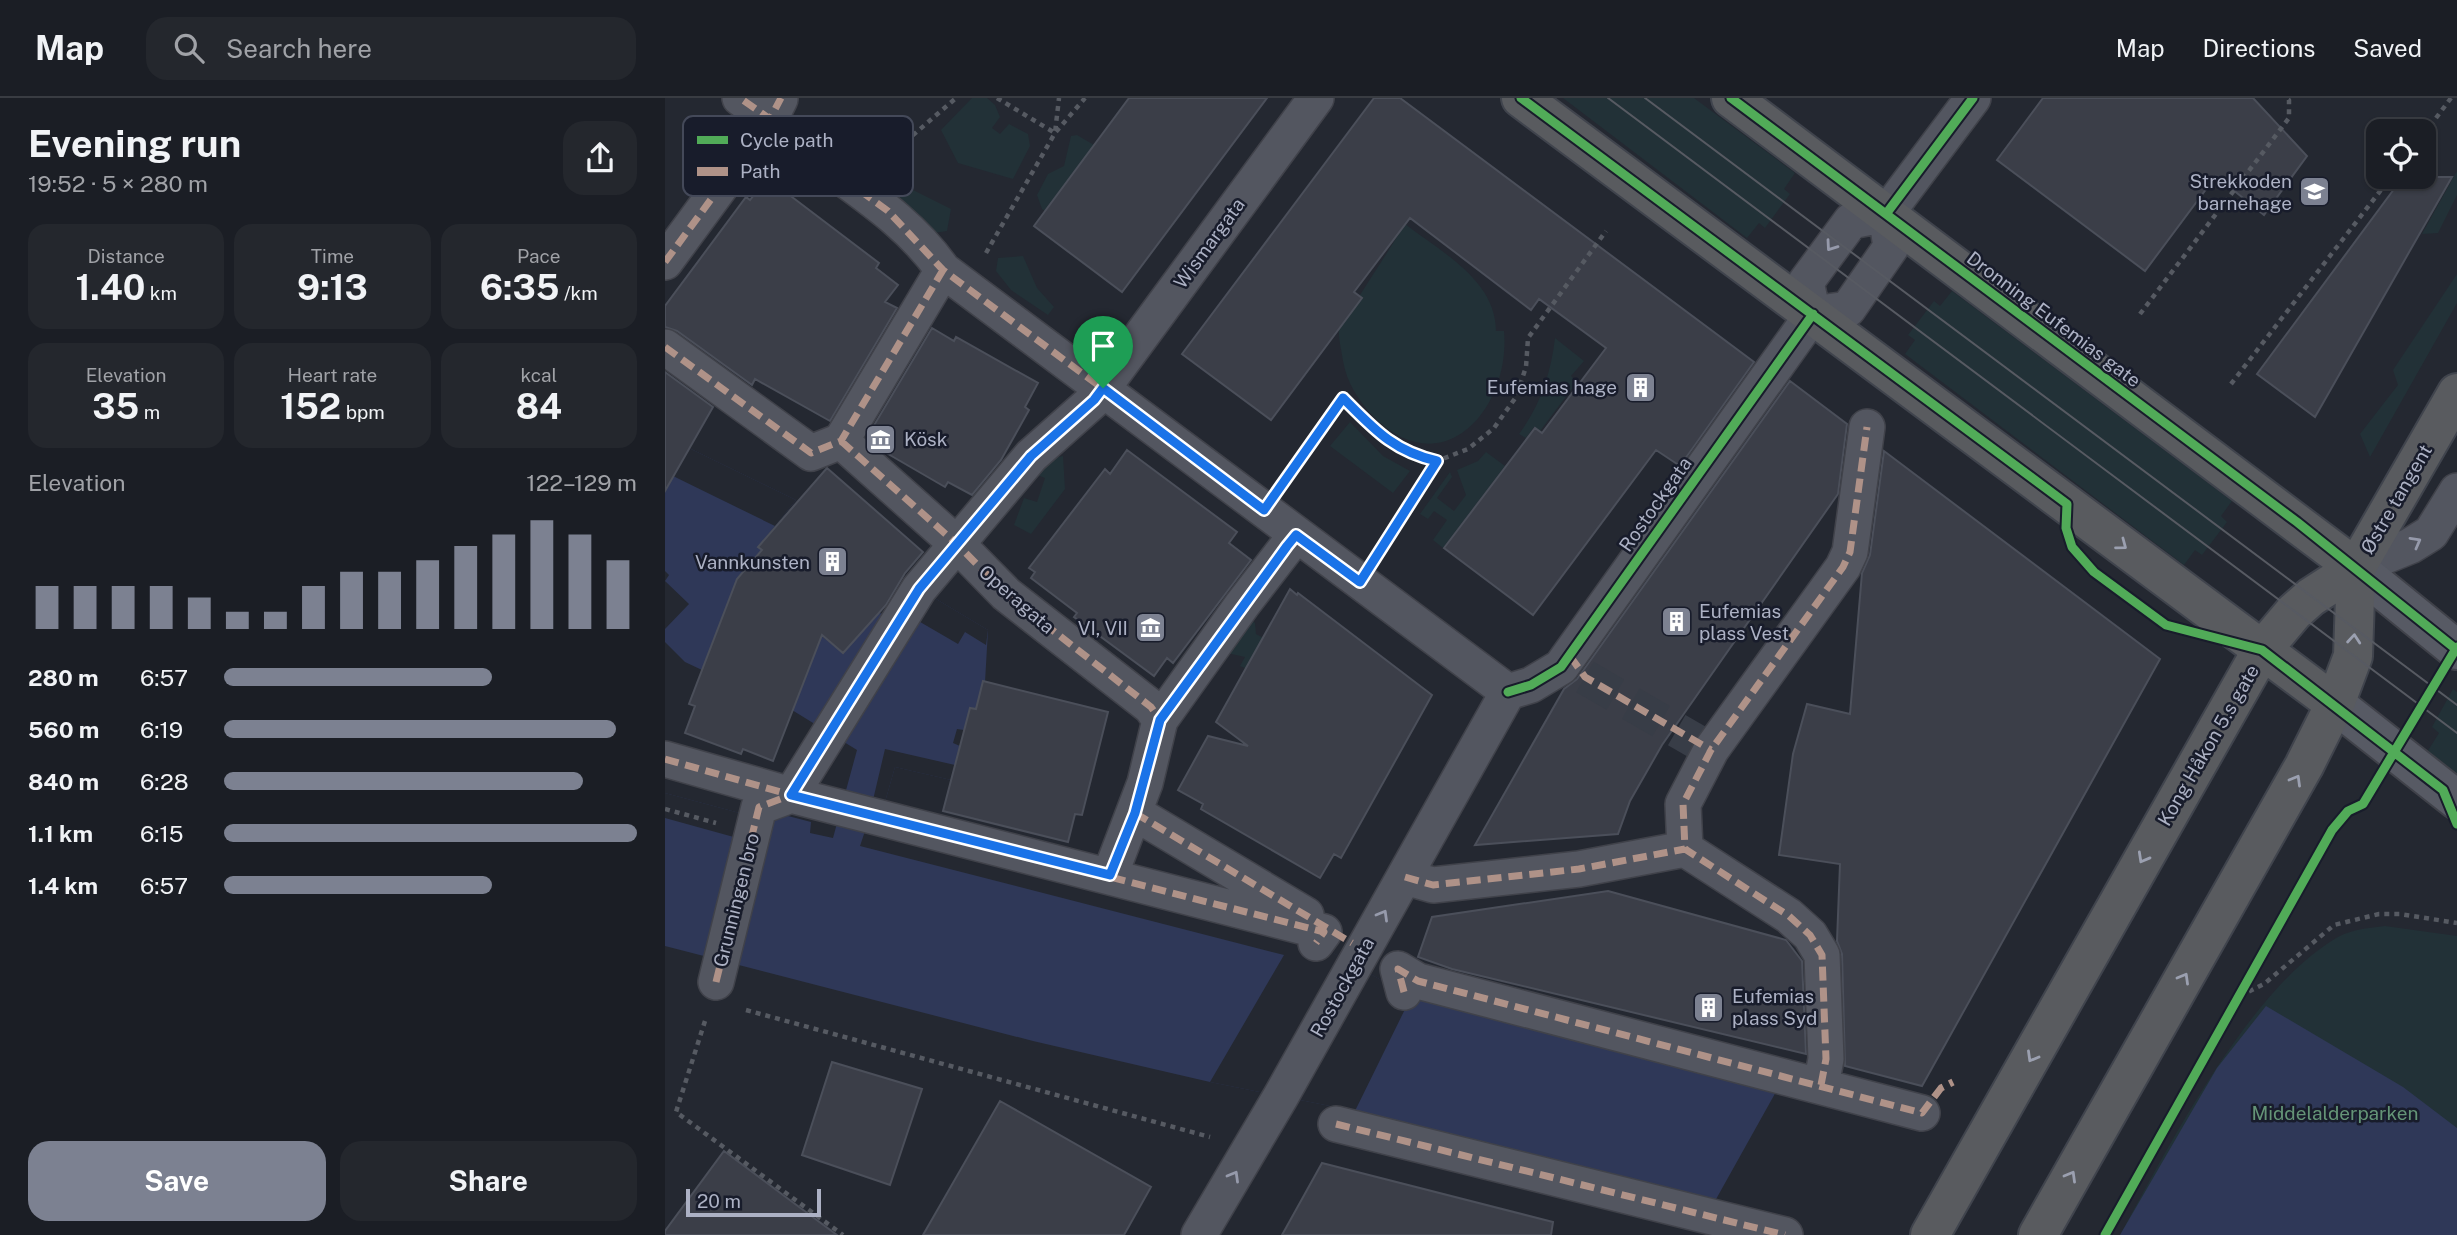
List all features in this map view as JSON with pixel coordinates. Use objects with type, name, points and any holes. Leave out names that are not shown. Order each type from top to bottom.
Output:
[{"type":"highway","points":[[1521,98],[2335,704]]},
{"type":"highway","name":"Dronning Eufemias gate","points":[[1731,98],[2356,568]]},
{"type":"highway","name":"Østre tangent","points":[[2356,568],[2457,393]]},
{"type":"highway","points":[[2038,1235],[2304,766],[2335,704],[2353,656],[2356,568]]},
{"type":"highway","name":"Kong Håkon 5.s gate","points":[[1930,1235],[2262,650],[2294,612],[2356,568]]},
{"type":"street","points":[[740,98],[776,108]]},
{"type":"street","name":"Wismargata","points":[[1103,388],[1316,98]]},
{"type":"street","points":[[1886,214],[1891,247],[1863,289],[1848,309],[1813,314],[1806,282],[1836,240],[1851,221],[1886,214],[1973,98]]},
{"type":"street","points":[[665,262],[713,196]]},
{"type":"street","points":[[868,196],[888,211],[955,278],[1509,692]]},
{"type":"street","points":[[665,347],[811,453],[841,440],[955,278]]},
{"type":"street","name":"Rostockgata","points":[[1199,1235],[1509,692],[1531,685],[1561,667],[1578,666],[1813,314]]},
{"type":"street","points":[[741,822],[759,807],[791,795],[919,589],[1031,456],[1094,400],[1103,388]]},
{"type":"street","points":[[1685,849],[1683,804],[1711,750],[1843,567],[1850,552],[1867,427]]},
{"type":"street","name":"Operagata","points":[[841,440],[958,545],[1006,594],[1151,707],[1160,720]]},
{"type":"street","points":[[2457,491],[2431,533],[2410,546],[2356,568],[2457,650]]},
{"type":"street","points":[[1110,875],[1135,813],[1160,720],[1296,535]]},
{"type":"street","points":[[2335,704],[2457,800]]},
{"type":"street","points":[[665,759],[791,795],[1110,875],[1334,939],[1135,813]]},
{"type":"street","name":"Grunningen bro","points":[[715,987],[741,822]]},
{"type":"street","points":[[1405,877],[1433,885],[1579,869],[1685,849],[1789,916],[1810,935],[1822,955],[1826,1059],[1821,1085]]},
{"type":"street","points":[[1403,992],[1398,969],[1419,981],[1922,1113]]},
{"type":"street","points":[[1336,1124],[1785,1235]]},
{"type":"path","points":[[913,135],[955,98]]},
{"type":"path","points":[[997,98],[1055,133]]},
{"type":"path","points":[[1055,133],[1059,98]]},
{"type":"path","points":[[955,278],[1055,133],[1085,98]]},
{"type":"path","points":[[2140,314],[2289,118],[2289,100],[2286,98]]},
{"type":"path","points":[[2435,119],[2451,98]]},
{"type":"path","points":[[2231,384],[2382,189]]},
{"type":"path","points":[[1264,510],[1343,398],[1388,442],[1413,455],[1437,461],[1468,449],[1494,428],[1516,397],[1526,367],[1528,338],[1606,231]]},
{"type":"path","points":[[1360,582],[1437,461]]},
{"type":"path","points":[[665,809],[741,822]]},
{"type":"path","points":[[2240,996],[2264,984],[2334,925],[2379,914],[2400,914],[2457,923]]},
{"type":"path","points":[[2233,1008],[2247,984]]},
{"type":"path","points":[[843,1235],[676,1112],[715,987],[1250,1149]]},
{"type":"green space","points":[[972,98],[987,98],[995,105],[1000,117],[992,128],[1000,134],[1009,124],[1028,134],[1030,146],[1013,179],[958,163],[941,130]]},
{"type":"green space","points":[[1563,98],[1694,98],[1795,173],[1784,189],[1790,194],[1765,228],[1759,223],[1747,238]]},
{"type":"green space","points":[[1077,135],[1094,145],[1045,211],[1037,195],[1048,174],[1064,166],[1071,136]]},
{"type":"green space","points":[[2457,171],[2457,195],[2438,233],[2422,234]]},
{"type":"green space","points":[[913,190],[951,209],[947,231],[934,233],[896,197],[913,196]]},
{"type":"green space","points":[[1405,224],[1450,257],[1477,282],[1494,313],[1496,331],[1504,331],[1503,360],[1496,387],[1484,410],[1467,429],[1447,441],[1424,444],[1399,436],[1373,416],[1354,391],[1343,361],[1339,333],[1341,323]]},
{"type":"green space","points":[[1023,256],[1037,288],[1054,307],[1048,315],[1011,290],[996,271],[998,258]]},
{"type":"green space","points":[[2457,274],[2457,303],[2370,457],[2360,434],[2398,385],[2393,370]]},
{"type":"green space","points":[[1952,291],[2232,501],[2221,516],[2227,522],[2202,555],[2195,550],[2184,565],[1905,354],[1915,340],[1908,335],[1934,301],[1940,306]]},
{"type":"green space","points":[[1555,338],[1584,361],[1571,376],[1577,382],[1540,431],[1534,427],[1526,438],[1519,434],[1543,389]]},
{"type":"green space","points":[[1350,422],[1383,456],[1410,471],[1393,493],[1330,446]]},
{"type":"green space","points":[[1486,452],[1505,466],[1443,548],[1433,540],[1447,520],[1434,511],[1428,519],[1420,514],[1450,472],[1452,477],[1437,498],[1454,511],[1466,495],[1457,470],[1478,461]]},
{"type":"green space","points":[[1063,456],[1065,489],[1031,534],[1014,525],[1024,498],[1037,502],[1045,478],[1035,474],[1039,461]]},
{"type":"green space","points":[[1245,614],[1255,623],[1256,634],[1269,641],[1252,671],[1240,666],[1245,657],[1218,651]]},
{"type":"green space","points":[[2453,689],[2457,692],[2457,782],[2424,757],[2439,733],[2432,727]]},
{"type":"green space","name":"Middelalderparken","points":[[2385,926],[2457,936],[2457,1235],[2120,1235],[2214,1072],[2273,993],[2305,961],[2338,937]]},
{"type":"water","points":[[689,448],[796,500],[759,546],[762,550],[742,573],[843,653],[906,581],[988,630],[985,682],[976,709],[970,708],[964,730],[957,729],[953,743],[960,746],[951,780],[895,767],[885,802],[1298,933],[1411,997],[1777,1090],[1715,1201],[1355,1111],[1210,1082],[1033,1041],[665,946],[665,793],[766,820],[769,811],[811,822],[810,833],[833,838],[857,750],[792,710],[806,674],[714,638],[702,670],[685,662],[665,642],[665,629],[689,604],[665,581],[669,575],[665,571],[665,487]]},
{"type":"water","name":"Middelalderparken","points":[[2266,1006],[2403,1087],[2457,1128],[2457,1235],[2120,1235],[2217,1068]]},
{"type":"pier","points":[[689,448],[796,500],[775,526],[673,476]]},
{"type":"pier","points":[[906,581],[988,630],[986,645],[965,632],[958,644],[915,619],[878,613]]},
{"type":"pier","points":[[885,749],[955,765],[951,780],[895,767],[885,802],[873,800]]},
{"type":"pier","points":[[665,793],[766,820],[759,844],[665,818]]},
{"type":"pier","points":[[865,831],[1316,943],[1411,997],[1355,1111],[1210,1082],[1284,955],[860,846]]},
{"type":"building","points":[[1129,98],[1267,98],[1122,292],[1034,226]]},
{"type":"building","name":"Eufemias hage","points":[[1374,98],[1400,98],[1754,362],[1680,466],[1656,450],[1533,615],[1444,548],[1535,428],[1542,433],[1606,348],[1539,299],[1531,310],[1410,218],[1354,292],[1362,298],[1271,420],[1182,354]]},
{"type":"building","points":[[2043,98],[2253,98],[2307,156],[2264,215],[2216,176],[2145,271],[1997,160]]},
{"type":"building","points":[[2436,177],[2452,177],[2315,417],[2257,374],[2394,189],[2436,189]]},
{"type":"building","points":[[753,196],[791,196],[879,263],[876,268],[898,285],[885,302],[897,308],[830,421],[755,379],[752,385],[677,331],[665,327],[665,306],[746,197],[750,200]]},
{"type":"building","points":[[932,328],[954,341],[956,337],[1038,383],[1025,407],[1029,410],[1001,460],[972,495],[948,482],[945,487],[883,451],[867,437]]},
{"type":"building","points":[[665,372],[713,407],[665,491]]},
{"type":"building","name":"Eufemias plass Vest","points":[[1790,381],[1847,424],[1838,494],[1662,745],[1630,801],[1618,834],[1475,845],[1564,689],[1577,679]]},
{"type":"building","points":[[1127,450],[1237,532],[1229,543],[1251,560],[1173,663],[1167,658],[1154,676],[1074,617],[1077,613],[1031,578],[1035,572],[1029,568],[1105,469],[1110,474]]},
{"type":"building","points":[[1884,451],[2160,659],[1922,1086],[1845,1066],[1842,954],[1837,941],[1840,864],[1779,855],[1793,754],[1807,704],[1850,714],[1862,573],[1870,555]]},
{"type":"building","points":[[827,468],[923,552],[905,573],[886,605],[843,653],[822,635],[773,761],[743,749],[741,754],[685,733],[695,706],[689,704],[737,579],[762,550],[758,547]]},
{"type":"building","points":[[1290,589],[1432,695],[1341,858],[1334,854],[1320,878],[1201,809],[1203,804],[1178,790],[1208,736],[1248,746],[1216,722]]},
{"type":"building","points":[[983,681],[1108,712],[1082,815],[1075,814],[1068,842],[943,811],[970,708],[976,709]]},
{"type":"building","name":"Eufemias plass Syd","points":[[1608,891],[1786,940],[1802,961],[1806,1054],[1452,969],[1418,957],[1432,917]]},
{"type":"building","points":[[832,1062],[922,1089],[890,1185],[802,1155]]},
{"type":"building","points":[[1000,1101],[1151,1187],[1124,1235],[923,1235]]},
{"type":"building","points":[[724,1151],[837,1235],[665,1235],[665,1231]]},
{"type":"building","points":[[1322,1163],[1553,1222],[1551,1235],[1282,1235]]},
{"type":"tunnel","points":[[1585,677],[1711,750]]},
{"type":"tram line","points":[[1608,98],[2457,733]]},
{"type":"tram line","points":[[1645,98],[2457,705]]},
{"type":"marked path","points":[[740,98],[766,116]]},
{"type":"marked path","points":[[772,116],[781,98]]},
{"type":"marked path","points":[[665,262],[713,196]]},
{"type":"marked path","points":[[716,982],[759,807],[791,795],[919,589],[1031,456],[1094,400],[1102,388],[943,270],[888,211],[868,196]]},
{"type":"marked path","points":[[665,347],[811,453],[841,441],[943,270]]},
{"type":"marked path","points":[[1821,1085],[1826,1059],[1822,955],[1810,935],[1789,916],[1685,849],[1683,804],[1711,750],[1843,567],[1850,552],[1867,427]]},
{"type":"marked path","points":[[841,441],[958,545],[1006,594],[1151,707],[1160,720],[1296,535]]},
{"type":"marked path","points":[[1570,656],[1585,677],[1711,750]]},
{"type":"marked path","points":[[1110,875],[1135,813],[1163,714]]},
{"type":"marked path","points":[[665,759],[791,795],[1324,932],[1316,943]]},
{"type":"marked path","points":[[1135,813],[1352,943]]},
{"type":"marked path","points":[[1405,877],[1433,885],[1579,869],[1685,849]]},
{"type":"marked path","points":[[1404,992],[1398,969],[1418,981],[1922,1113],[1941,1088],[1953,1082]]},
{"type":"marked path","points":[[1336,1124],[1785,1235]]},
{"type":"cycle path","points":[[1521,98],[2067,504],[2066,528],[2072,547],[2094,572],[2166,625],[2262,650],[2443,790],[2457,824]]},
{"type":"cycle path","points":[[1731,98],[2297,522],[2457,650]]},
{"type":"cycle path","points":[[1886,214],[1973,98]]},
{"type":"cycle path","points":[[1508,692],[1531,685],[1561,667],[1813,314]]},
{"type":"cycle path","points":[[2105,1235],[2332,830],[2348,811],[2363,804],[2457,647]]},
{"type":"place","name":"Strekkoden barnehage","points":[[2315,192]]},
{"type":"place","name":"Eufemias hage","points":[[1640,387]]},
{"type":"place","name":"Kösk","points":[[881,439]]},
{"type":"place","name":"Vannkunsten","points":[[833,562]]},
{"type":"place","name":"Eufemias plass Vest","points":[[1676,622]]},
{"type":"place","name":"VI, VII","points":[[1151,628]]},
{"type":"place","name":"Eufemias plass Syd","points":[[1709,1007]]},
{"type":"route","points":[[1103,388],[1264,510],[1343,398],[1388,442],[1413,455],[1437,461],[1360,582],[1296,535],[1287,546],[1160,720],[1145,783],[1110,875],[791,795],[919,589],[1031,456],[1094,400],[1103,388]]}]
